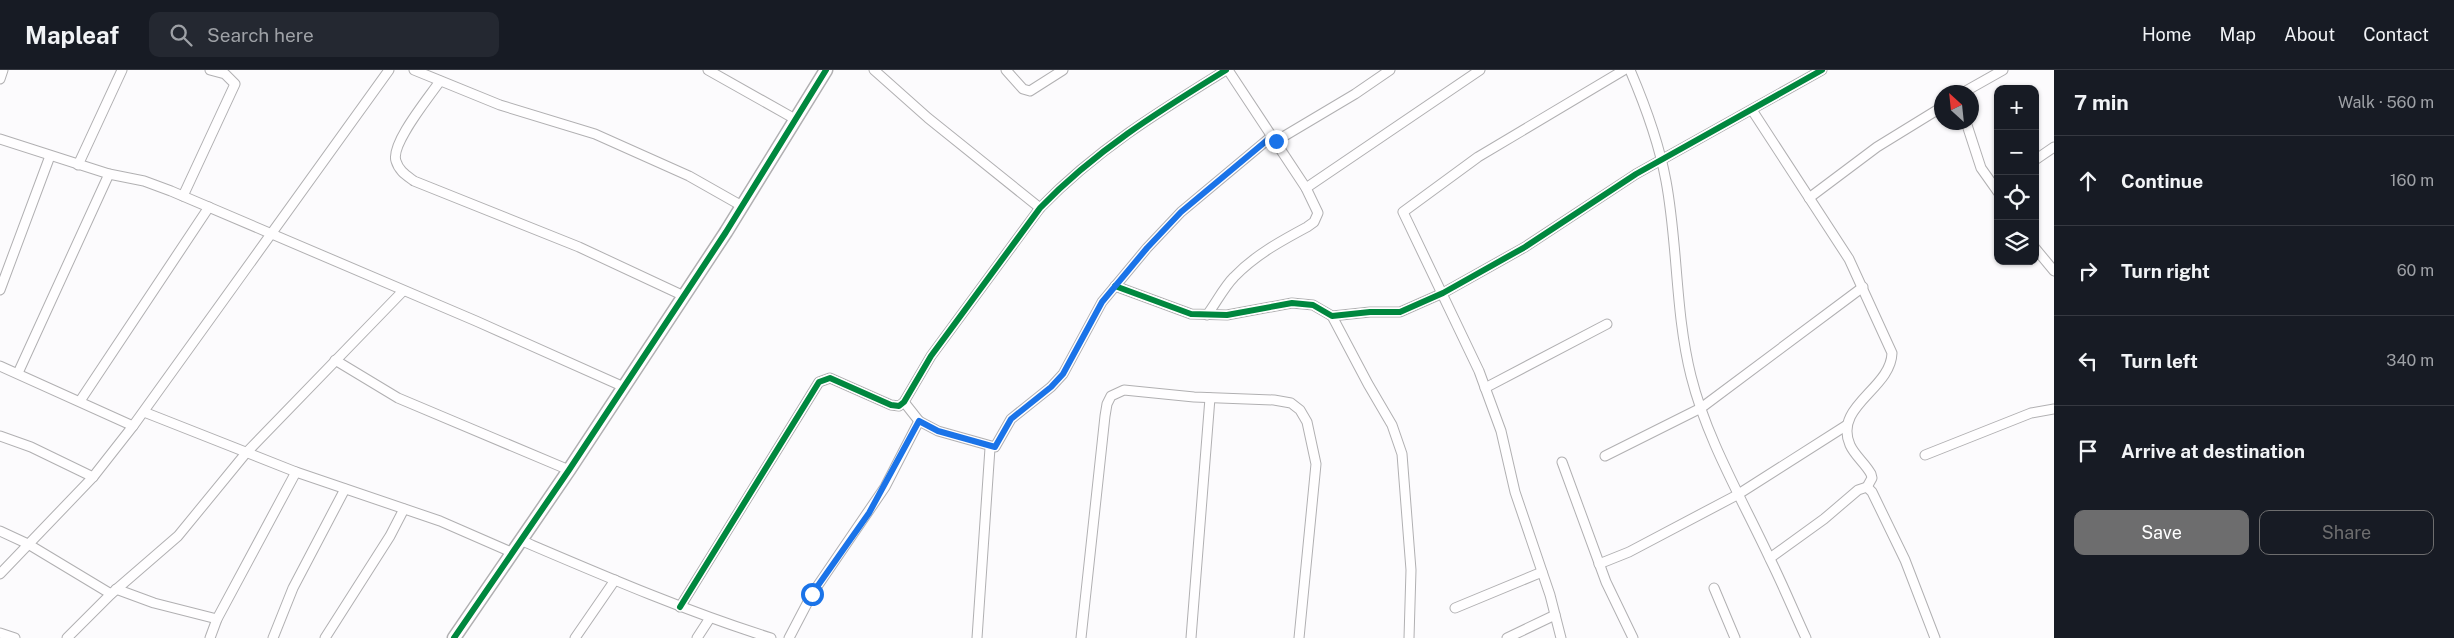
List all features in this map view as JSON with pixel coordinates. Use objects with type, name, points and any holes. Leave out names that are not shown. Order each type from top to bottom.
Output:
[{"type":"street","points":[[0,79],[3,70]]},
{"type":"street","points":[[78,165],[122,70]]},
{"type":"street","points":[[183,196],[235,84],[225,74],[210,70]]},
{"type":"street","points":[[0,574],[93,478],[144,412],[389,70]]},
{"type":"street","points":[[414,70],[500,105],[595,134],[689,176],[742,206]]},
{"type":"street","points":[[708,70],[794,119]]},
{"type":"street","points":[[454,638],[511,552],[569,470],[684,296],[826,70]]},
{"type":"street","points":[[874,70],[928,118],[1040,208]]},
{"type":"street","points":[[1006,70],[1023,89],[1030,91],[1063,70]]},
{"type":"street","points":[[680,607],[818,382],[830,378],[891,405],[899,406],[904,402],[931,356],[1040,208],[1059,188],[1114,141],[1139,123],[1227,70],[1306,188],[1317,207],[1318,213],[1314,222],[1260,254],[1233,278],[1222,297],[1207,315]]},
{"type":"street","points":[[904,402],[919,421],[938,431],[990,448],[998,444],[1011,419],[1051,387],[1063,374],[1102,302],[1181,212],[1274,139],[1355,94],[1390,70]]},
{"type":"street","points":[[1306,188],[1480,70]]},
{"type":"street","points":[[1561,638],[1542,572],[1515,492],[1500,431],[1485,388],[1443,293],[1403,216],[1403,210],[1478,157],[1624,70]]},
{"type":"street","points":[[1630,70],[1652,125],[1666,180],[1683,340],[1701,408],[1737,495],[1770,558],[1806,638]]},
{"type":"street","points":[[1332,316],[1370,312],[1400,312],[1443,293],[1526,247],[1636,174],[1822,70]]},
{"type":"street","points":[[1977,85],[2002,70]]},
{"type":"street","points":[[440,81],[397,146],[396,162],[401,172],[414,181],[579,247],[684,296]]},
{"type":"street","points":[[1752,110],[1849,259],[1886,336],[1892,353],[1892,360],[1883,377],[1850,415],[1847,425],[1850,444],[1872,478],[1867,487],[1858,490],[1824,519],[1770,558]]},
{"type":"street","points":[[1809,198],[1877,147],[1934,112]]},
{"type":"street","points":[[1968,130],[1978,162],[1994,185]]},
{"type":"street","points":[[0,139],[78,165],[144,181],[183,196],[403,291],[476,320],[624,387]]},
{"type":"street","points":[[2039,157],[2054,147]]},
{"type":"street","points":[[0,290],[50,156]]},
{"type":"street","points":[[18,373],[109,174]]},
{"type":"street","points":[[80,400],[209,207]]},
{"type":"street","points":[[2039,253],[2054,271]]},
{"type":"street","points":[[1116,286],[1184,312],[1227,315],[1292,303],[1313,305],[1332,316],[1392,425],[1402,454],[1411,570],[1409,638]]},
{"type":"street","points":[[1605,456],[1701,408],[1863,287]]},
{"type":"street","points":[[68,638],[113,591],[178,536],[246,453],[403,291]]},
{"type":"street","points":[[1222,297],[1227,315]]},
{"type":"street","points":[[1485,388],[1607,324]]},
{"type":"street","points":[[335,360],[398,398],[569,470]]},
{"type":"street","points":[[0,366],[80,400],[133,426]]},
{"type":"street","points":[[1081,638],[1107,404],[1111,396],[1124,390],[1210,398],[1274,400],[1291,403],[1300,410],[1307,422],[1316,464],[1299,638]]},
{"type":"street","points":[[1190,638],[1210,398]]},
{"type":"street","points":[[1925,455],[2031,413],[2054,409]]},
{"type":"street","points":[[144,412],[296,472],[440,521],[511,552]]},
{"type":"street","points":[[789,638],[812,594],[885,486],[919,421]]},
{"type":"street","points":[[1599,564],[1629,552],[1737,495],[1847,425]]},
{"type":"street","points":[[0,436],[31,447],[93,478]]},
{"type":"street","points":[[976,638],[990,448]]},
{"type":"street","points":[[1562,462],[1599,564],[1633,638]]},
{"type":"street","points":[[210,638],[217,619],[296,472]]},
{"type":"street","points":[[1867,487],[1872,492],[1905,560],[1935,638]]},
{"type":"street","points":[[273,638],[293,588],[344,489]]},
{"type":"street","points":[[325,638],[390,536],[404,509]]},
{"type":"street","points":[[0,531],[28,544],[113,591],[217,619]]},
{"type":"street","points":[[520,540],[680,607],[771,638]]},
{"type":"street","points":[[1455,608],[1542,572]]},
{"type":"street","points":[[575,638],[615,580]]},
{"type":"street","points":[[1714,588],[1735,638]]},
{"type":"street","points":[[1507,638],[1555,615]]},
{"type":"street","points":[[698,638],[710,618]]},
{"type":"street","points":[[0,633],[14,638]]},
{"type":"cycle path","points":[[454,638],[569,470],[726,232],[826,70]]},
{"type":"cycle path","points":[[680,607],[819,382],[830,378],[891,405],[899,406],[904,402],[931,356],[1040,208],[1083,168],[1128,133],[1226,70]]},
{"type":"cycle path","points":[[1115,286],[1191,314],[1227,315],[1292,303],[1313,305],[1332,316],[1370,312],[1400,312],[1443,293],[1525,247],[1636,174],[1822,70]]},
{"type":"route","points":[[812,594],[869,513],[919,421],[938,431],[990,448],[995,447],[1011,419],[1051,387],[1063,374],[1102,302],[1147,248],[1181,212],[1227,172],[1272,136],[1276,141]]}]
